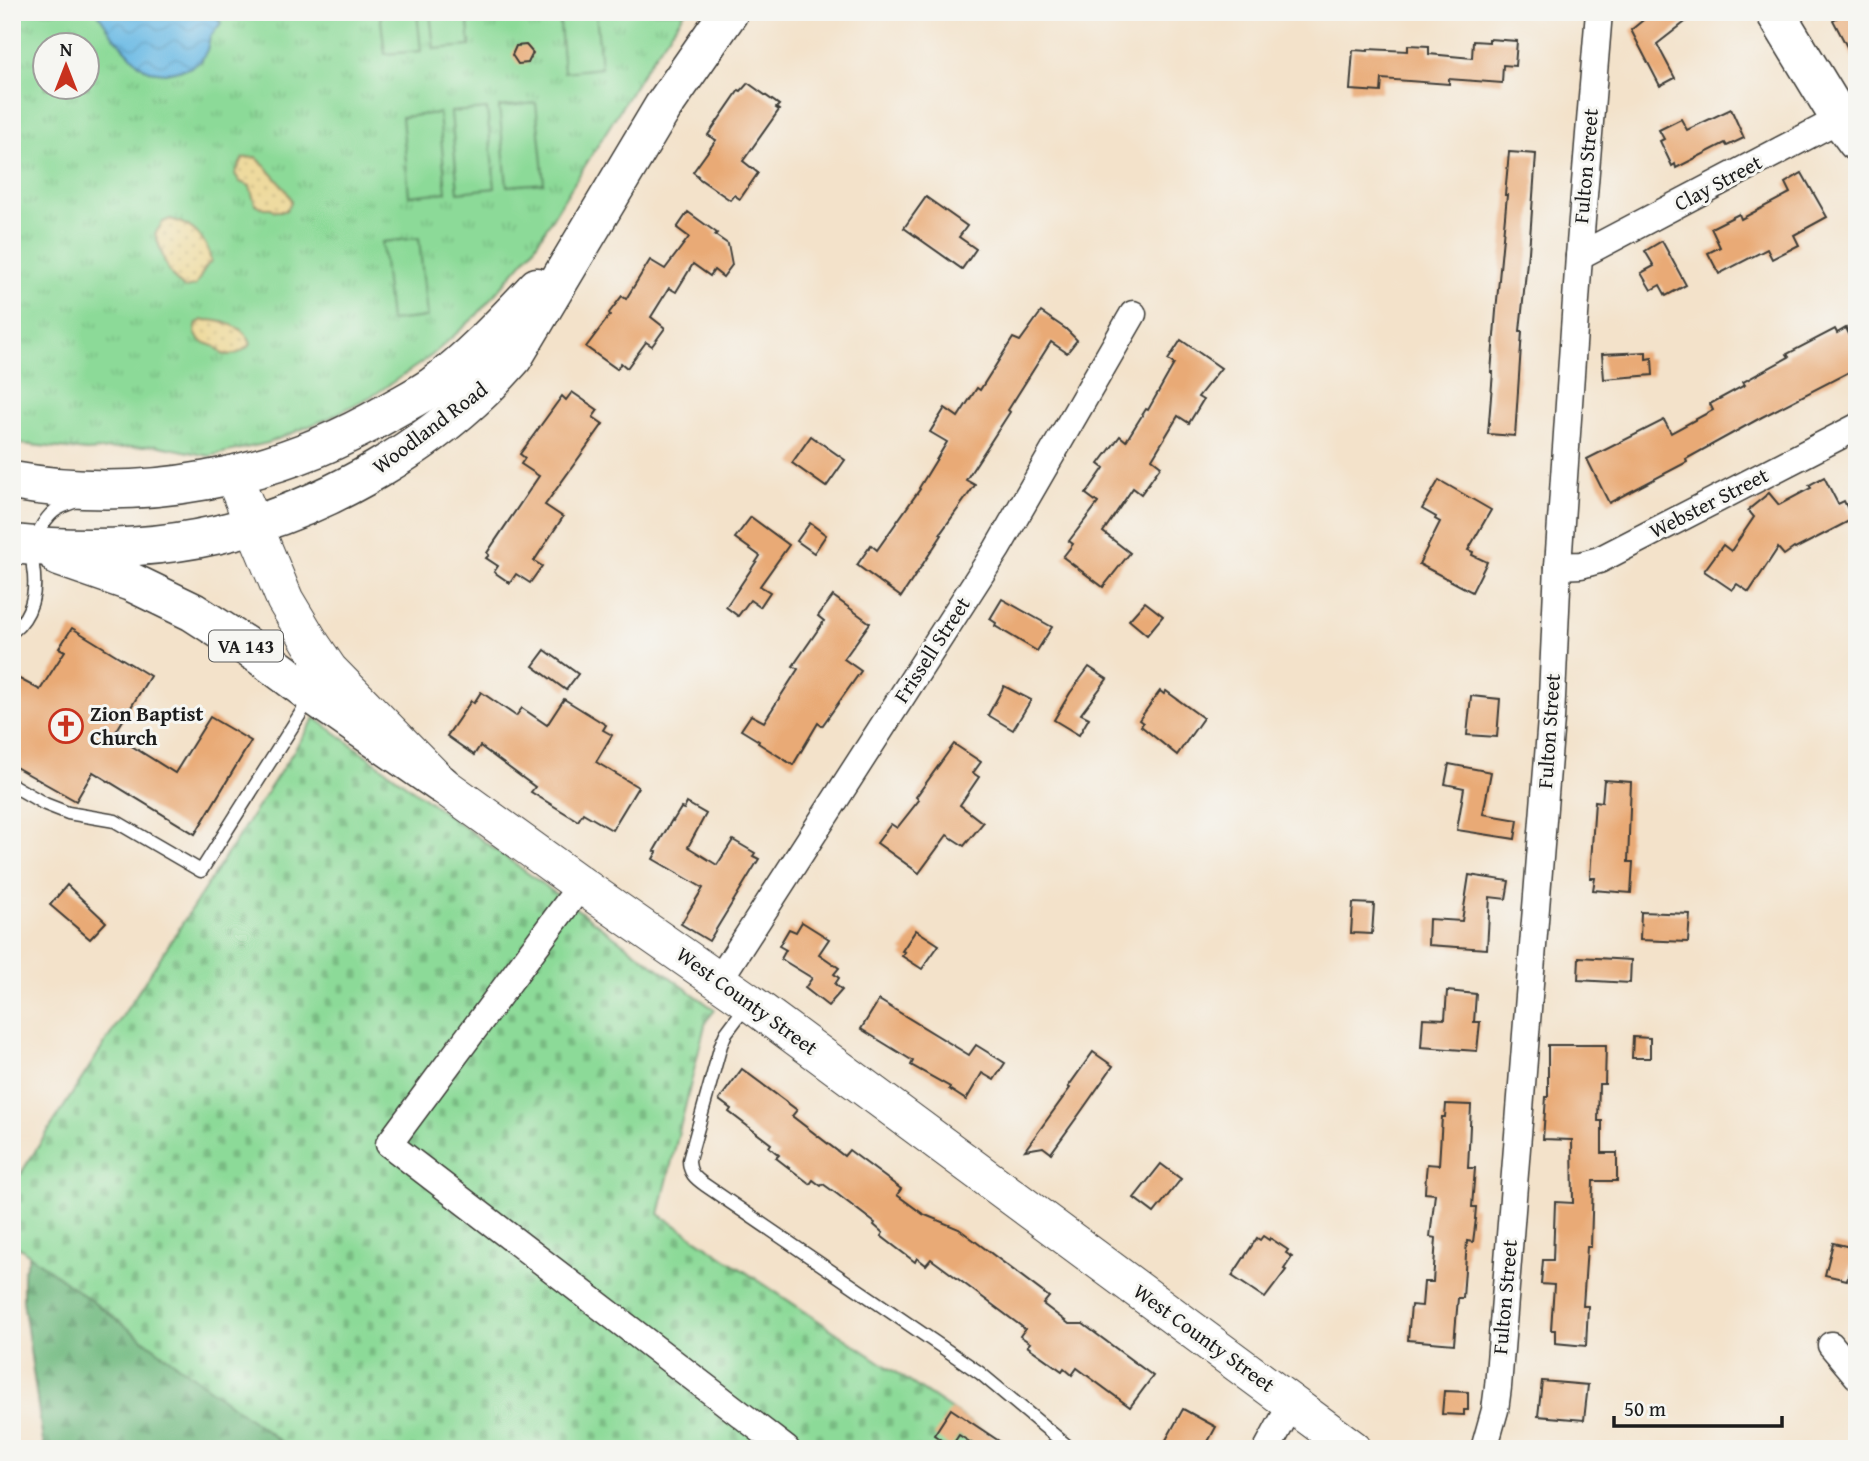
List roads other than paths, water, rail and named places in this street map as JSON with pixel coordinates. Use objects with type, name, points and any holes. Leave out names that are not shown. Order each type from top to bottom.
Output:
[{"type":"main road","name":"Woodland Road","points":[[21,545],[99,548],[150,544],[219,534],[253,525],[302,507],[377,471],[425,437],[484,390],[513,358],[663,107],[729,12]]},
{"type":"main road","points":[[1775,12],[1851,124]]},
{"type":"main road","name":"Woodland Road","points":[[12,481],[95,490],[165,487],[276,464],[328,444],[376,420],[431,387],[465,360],[582,240]]},
{"type":"main road","name":"VA 143","points":[[233,475],[285,600],[302,631],[321,682]]},
{"type":"main road","name":"VA 143","points":[[21,545],[131,582],[192,612],[258,654],[321,682],[441,784]]},
{"type":"main road","name":"West County Street","points":[[441,784],[750,1002],[1353,1449]]},
{"type":"street","name":"Fulton Street","points":[[1484,1449],[1493,1421],[1498,1387],[1551,719],[1558,566],[1579,256],[1599,12]]},
{"type":"street","name":"Clay Street","points":[[1579,256],[1851,124]]},
{"type":"street","name":"Frissell Street","points":[[719,980],[997,549],[1133,314]]},
{"type":"street","name":"Webster Street","points":[[1558,566],[1581,565],[1599,560],[1857,427]]},
{"type":"street","points":[[582,885],[389,1144],[786,1449]]},
{"type":"street","points":[[1831,1345],[1857,1376]]},
{"type":"street","points":[[1267,1449],[1292,1403]]},
{"type":"lane","points":[[12,632],[27,616],[34,583],[21,545],[57,508],[79,501],[95,490]]},
{"type":"lane","points":[[12,785],[44,804],[68,813],[115,821],[201,871],[321,682]]},
{"type":"lane","points":[[750,1002],[726,1033],[716,1058],[689,1160],[691,1174],[980,1373],[1071,1449]]},
{"type":"water","points":[[97,12],[213,12],[221,23],[210,37],[201,61],[189,68],[165,73],[149,71],[139,64],[113,36]]},
{"type":"place","name":"Zion Baptist Church","points":[[66,726]]}]
